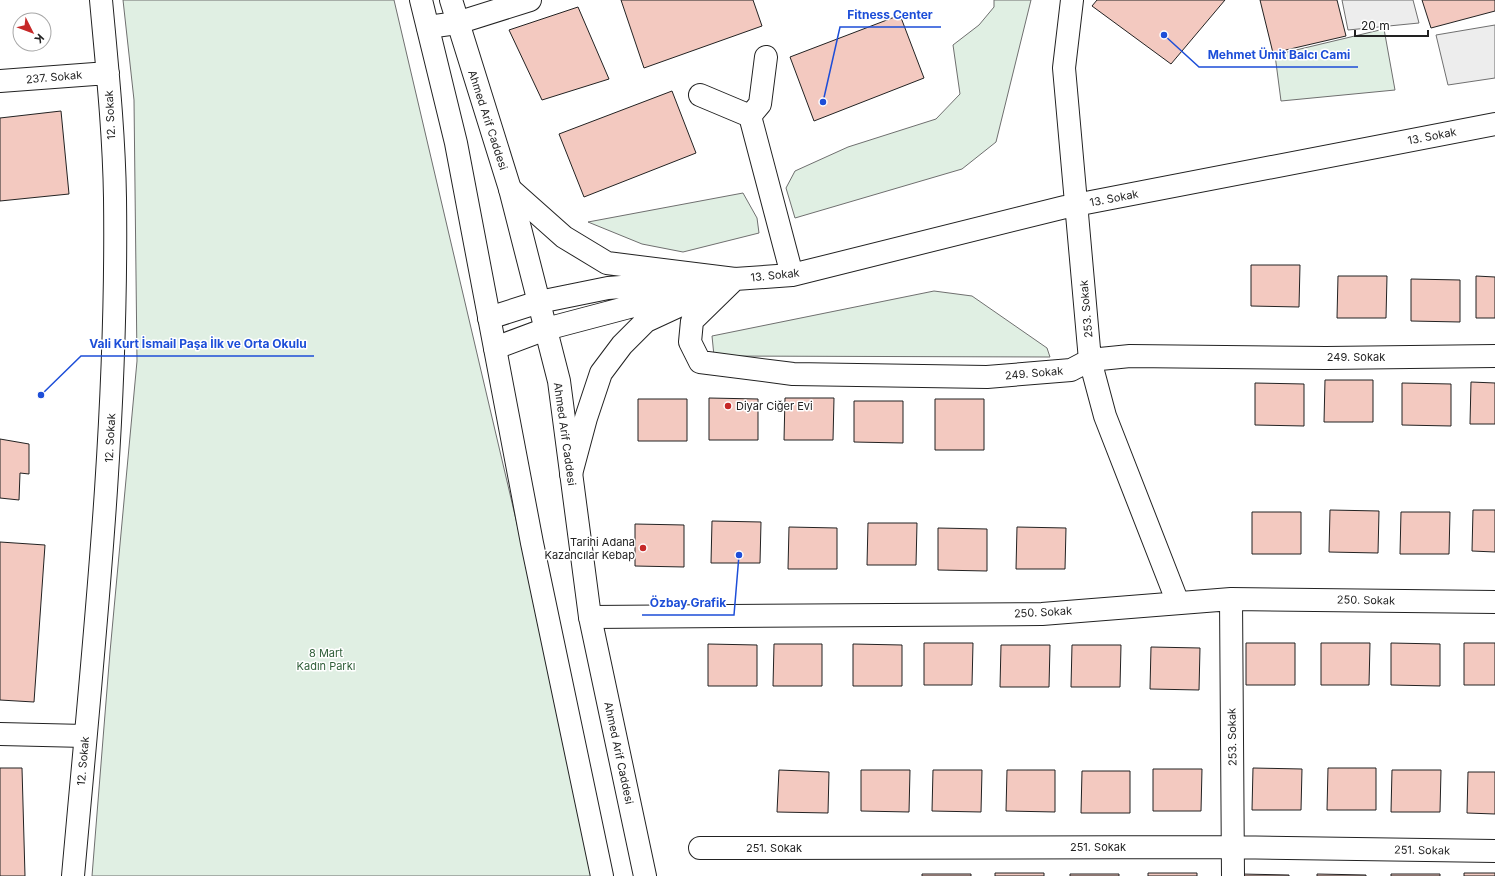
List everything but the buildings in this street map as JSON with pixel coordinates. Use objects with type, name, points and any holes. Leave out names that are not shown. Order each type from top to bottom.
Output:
[{"type":"street","name":"12. Sokak","points":[[73,876],[105,518],[113,380],[115,197],[108,73],[101,0]]},
{"type":"street","points":[[421,0],[456,143],[534,551],[602,876]]},
{"type":"street","name":"Ahmed Arif Caddesi","points":[[451,0],[510,189],[559,381],[590,617],[645,876]]},
{"type":"street","points":[[428,27],[457,23],[530,0]]},
{"type":"street","name":"253. Sokak","points":[[1072,0],[1064,68],[1090,360],[1105,416],[1178,603]]},
{"type":"street","points":[[750,116],[760,104],[766,57]]},
{"type":"street","name":"237. Sokak","points":[[0,81],[108,73]]},
{"type":"street","points":[[700,95],[750,116]]},
{"type":"street","points":[[750,116],[792,275]]},
{"type":"street","name":"13. Sokak","points":[[734,279],[792,275],[1076,205],[1495,124]]},
{"type":"street","points":[[510,189],[564,237],[607,263],[734,279]]},
{"type":"street","points":[[489,318],[539,302],[608,288],[734,279]]},
{"type":"street","points":[[495,348],[546,329],[734,279]]},
{"type":"street","points":[[571,474],[586,418],[601,373],[622,345],[646,321],[734,279]]},
{"type":"street","name":"249. Sokak","points":[[734,279],[692,321],[690,342],[700,362],[793,374],[987,377],[1071,370],[1090,360],[1130,356],[1318,358],[1495,356]]},
{"type":"street","name":"253. Sokak","points":[[1231,599],[1234,848],[1233,876]]},
{"type":"street","name":"250. Sokak","points":[[590,617],[1042,614],[1231,599],[1495,602]]},
{"type":"street","points":[[0,734],[85,736]]},
{"type":"street","name":"251. Sokak","points":[[700,848],[1234,848],[1495,851]]},
{"type":"green space","name":"8 Mart Kadın Parkı","points":[[123,0],[394,0],[560,707],[593,876],[92,876],[110,652],[137,361],[134,100]]},
{"type":"green space","points":[[994,0],[1031,0],[996,142],[962,169],[795,218],[786,188],[795,171],[848,147],[936,119],[960,94],[953,45],[979,25],[994,7]]},
{"type":"green space","points":[[1384,29],[1395,90],[1281,101],[1275,55]]},
{"type":"green space","points":[[743,193],[757,218],[759,233],[683,252],[642,244],[588,222]]},
{"type":"green space","points":[[934,291],[972,296],[1047,348],[1050,357],[714,356],[712,336]]},
{"type":"shaded area","points":[[1342,0],[1413,0],[1419,23],[1348,30]]},
{"type":"shaded area","points":[[1495,25],[1495,78],[1448,85],[1436,35]]},
{"type":"place","name":"Mehmet Ümit Balcı Cami","points":[[1164,35]]},
{"type":"place","name":"Fitness Center","points":[[823,102]]},
{"type":"place","name":"Vali Kurt İsmail Paşa İlk ve Orta Okulu","points":[[41,395]]},
{"type":"place","name":"Diyar Ciğer Evi","points":[[728,406]]},
{"type":"place","name":"Tarihi Adana Kazancılar Kebap","points":[[643,548]]},
{"type":"place","name":"Özbay Grafik","points":[[739,555]]}]
